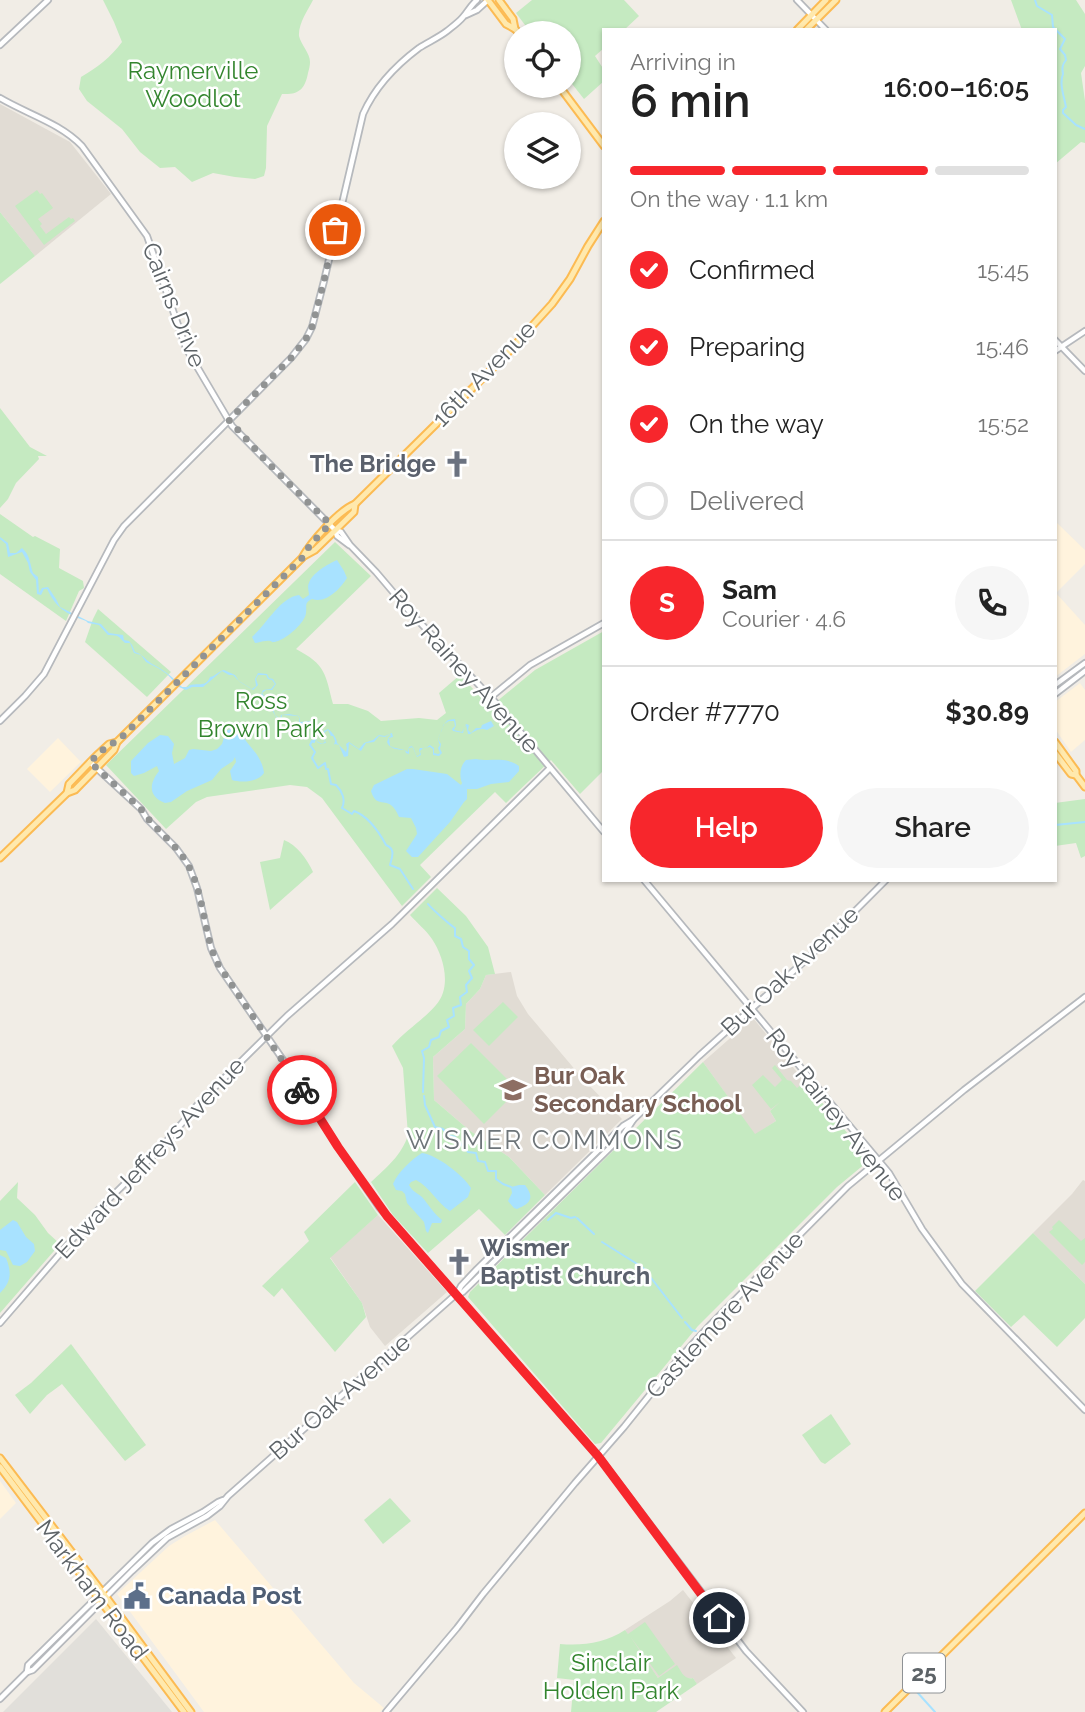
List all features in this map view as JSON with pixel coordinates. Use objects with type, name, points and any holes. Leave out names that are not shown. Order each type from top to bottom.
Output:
[{"type":"main road","points":[[488,0],[504,21]]},
{"type":"main road","points":[[499,0],[514,21]]},
{"type":"main road","points":[[799,28],[826,0]]},
{"type":"main road","points":[[808,28],[836,0]]},
{"type":"main road","points":[[568,98],[602,143]]},
{"type":"main road","name":"16th Avenue","points":[[302,558],[330,524],[349,506],[355,504],[504,358],[552,304],[602,224]]},
{"type":"main road","points":[[597,232],[602,229]]},
{"type":"main road","name":"16th Avenue","points":[[0,858],[66,793],[75,790],[114,751],[117,742],[302,558],[315,550],[354,512],[355,504]]},
{"type":"main road","name":"16th Avenue","points":[[66,793],[69,784],[90,762],[109,744],[117,742]]},
{"type":"main road","points":[[1057,745],[1085,787]]},
{"type":"main road","points":[[1057,755],[1072,774],[1076,775]]},
{"type":"main road","name":"Markham Road","points":[[0,1458],[184,1712]]},
{"type":"main road","name":"Markham Road","points":[[0,1467],[191,1712]]},
{"type":"main road","name":"25","points":[[885,1712],[1085,1513]]},
{"type":"street","points":[[0,45],[48,0]]},
{"type":"street","points":[[465,15],[477,0]]},
{"type":"street","points":[[0,721],[44,674],[114,540],[124,526],[291,358],[306,339],[312,327],[324,281],[363,114],[375,90],[414,52],[488,0]]},
{"type":"street","points":[[797,0],[824,28]]},
{"type":"street","name":"Cairns Drive","points":[[0,98],[73,137],[82,146],[147,236],[186,348],[229,420],[335,530]]},
{"type":"street","points":[[1057,350],[1085,331]]},
{"type":"street","points":[[1057,342],[1085,371]]},
{"type":"street","name":"Roy Rainey Avenue","points":[[335,530],[341,532],[410,612],[491,697],[602,830]]},
{"type":"street","points":[[491,697],[530,665],[602,625]]},
{"type":"street","points":[[1057,684],[1085,663]]},
{"type":"street","points":[[1057,692],[1085,671]]},
{"type":"street","points":[[90,762],[141,809],[186,861],[197,888],[215,959],[379,1207],[598,1456],[746,1651],[803,1712]]},
{"type":"street","name":"Edward Jeffreys Avenue","points":[[0,1323],[96,1212],[160,1149],[199,1103],[295,1009],[393,924],[550,768]]},
{"type":"street","name":"Roy Rainey Avenue","points":[[646,882],[896,1183],[922,1230],[962,1284],[1085,1409]]},
{"type":"street","name":"Bur Oak Avenue","points":[[0,1699],[27,1672],[30,1662],[167,1538],[220,1506],[456,1295],[463,1292],[624,1134],[633,1121],[690,1064],[817,950],[884,882]]},
{"type":"street","name":"Castlemore Avenue","points":[[386,1712],[710,1324],[842,1192],[964,1090],[1085,997]]},
{"type":"shaded area","points":[[0,104],[70,142],[111,194],[35,256],[0,212]]},
{"type":"shaded area","points":[[1057,523],[1085,550],[1085,564],[1057,592]]},
{"type":"shaded area","points":[[1057,594],[1085,625],[1085,654],[1057,675]]},
{"type":"shaded area","points":[[1080,683],[1085,690],[1085,740],[1071,752],[1057,732],[1057,700]]},
{"type":"shaded area","points":[[58,738],[81,762],[50,792],[27,769]]},
{"type":"shaded area","name":"Bur Oak Secondary School","points":[[511,972],[517,996],[528,1014],[583,1079],[622,1119],[545,1195],[509,1157],[469,1130],[434,1100],[433,1057],[465,1029],[466,1004],[480,989],[486,975]]},
{"type":"shaded area","points":[[753,1018],[805,1082],[770,1111],[776,1121],[755,1135],[703,1062]]},
{"type":"shaded area","points":[[1083,1180],[1085,1181],[1085,1284],[1033,1233]]},
{"type":"shaded area","points":[[378,1215],[447,1292],[385,1346],[370,1327],[362,1303],[330,1257]]},
{"type":"shaded area","points":[[0,1481],[16,1503],[0,1519]]},
{"type":"shaded area","points":[[215,1520],[354,1683],[384,1708],[380,1712],[204,1712],[117,1594],[169,1546]]},
{"type":"shaded area","points":[[683,1590],[736,1658],[697,1684],[693,1678],[658,1678],[625,1630]]},
{"type":"shaded area","points":[[96,1619],[172,1712],[3,1712]]},
{"type":"green space","name":"Raymerville Woodlot","points":[[103,0],[313,0],[299,31],[310,59],[307,79],[297,92],[282,94],[267,126],[264,176],[255,179],[213,173],[192,182],[175,167],[160,168],[140,152],[122,129],[87,101],[79,89],[81,77],[103,62],[122,42]]},
{"type":"green space","points":[[532,0],[624,0],[639,16],[626,28],[602,28],[602,50],[595,56],[602,67],[602,83],[584,99],[581,95],[581,21],[522,21],[516,13]]},
{"type":"green space","points":[[1011,0],[1076,0],[1085,14],[1085,66],[1081,73],[1085,101],[1085,143],[1081,142],[1057,162],[1057,28],[1021,28]]},
{"type":"green space","points":[[37,190],[53,208],[38,219],[46,234],[69,217],[75,221],[44,245],[15,206]]},
{"type":"green space","points":[[0,212],[35,256],[0,284]]},
{"type":"green space","points":[[0,408],[30,447],[47,456],[38,456],[39,459],[16,483],[0,508]]},
{"type":"green space","points":[[0,514],[33,537],[60,549],[59,568],[83,581],[84,588],[79,591],[66,621],[0,574]]},
{"type":"green space","name":"Ross Brown Park","points":[[335,542],[371,576],[296,649],[319,665],[333,704],[348,704],[368,711],[381,721],[419,718],[437,720],[446,713],[439,693],[460,675],[490,707],[535,670],[602,632],[602,772],[580,794],[551,760],[506,803],[495,792],[420,865],[431,877],[402,906],[322,798],[307,787],[290,785],[207,797],[196,802],[166,829],[106,765]]},
{"type":"green space","points":[[98,609],[171,672],[147,697],[85,642]]},
{"type":"green space","points":[[1085,799],[1085,856],[1081,858],[1076,843],[1057,846],[1057,803]]},
{"type":"green space","points":[[284,840],[301,853],[313,872],[270,910],[260,862],[280,858]]},
{"type":"green space","points":[[437,888],[466,916],[488,947],[495,974],[486,975],[480,989],[466,1004],[465,1029],[433,1057],[434,1100],[469,1130],[509,1157],[545,1195],[505,1235],[479,1209],[428,1253],[393,1215],[371,1182],[398,1155],[408,1135],[403,1068],[392,1046],[436,1005],[444,990],[443,963],[436,946],[410,915]]},
{"type":"green space","points":[[503,1002],[518,1017],[489,1046],[473,1030]]},
{"type":"green space","points":[[471,1043],[518,1090],[484,1124],[437,1076]]},
{"type":"green space","points":[[703,1062],[755,1134],[776,1121],[770,1111],[780,1102],[771,1109],[752,1085],[763,1075],[775,1087],[782,1080],[772,1068],[775,1065],[797,1088],[805,1082],[868,1158],[866,1163],[837,1187],[698,1326],[601,1443],[595,1444],[468,1297],[470,1292]]},
{"type":"green space","points":[[18,1182],[17,1198],[60,1244],[0,1313],[0,1201]]},
{"type":"green space","points":[[355,1182],[378,1215],[330,1258],[362,1303],[366,1317],[335,1352],[282,1288],[274,1297],[262,1286],[309,1241],[304,1232]]},
{"type":"green space","points":[[1059,1220],[1081,1241],[1085,1238],[1085,1262],[1082,1265],[1049,1232]]},
{"type":"green space","points":[[1033,1233],[1085,1284],[1085,1318],[1057,1347],[1024,1315],[1011,1327],[975,1291]]},
{"type":"green space","points":[[71,1344],[146,1445],[125,1461],[62,1384],[47,1395],[30,1414],[15,1395]]},
{"type":"green space","points":[[831,1414],[851,1444],[825,1464],[802,1435]]},
{"type":"green space","points":[[390,1498],[411,1521],[383,1544],[364,1520]]},
{"type":"green space","name":"Sinclair Holden Park","points":[[645,1622],[675,1664],[659,1676],[630,1636],[658,1678],[677,1665],[685,1676],[693,1678],[697,1684],[656,1712],[571,1712],[574,1680],[557,1678],[560,1644],[594,1643],[625,1630],[628,1634]]},
{"type":"water","points":[[0,537],[8,543],[10,553],[16,553],[22,548],[27,554],[33,573],[38,577],[39,593],[42,588],[48,587],[60,607],[88,621],[101,624],[109,633],[123,635],[124,640],[129,641],[135,652],[169,674],[182,687],[204,683],[222,671],[203,687],[186,690],[179,687],[167,674],[134,653],[130,643],[125,643],[118,636],[108,635],[99,625],[88,623],[67,613],[58,606],[47,589],[44,589],[41,595],[37,594],[36,580],[22,552],[8,557],[6,544]]},
{"type":"water","points":[[337,560],[347,578],[337,591],[322,599],[308,602],[305,617],[286,637],[275,642],[255,643],[252,637],[280,605],[292,597],[299,595],[303,599],[309,595],[308,584],[313,576]]},
{"type":"water","points":[[258,673],[267,674],[276,684],[272,690],[262,693],[265,696],[262,698],[260,697],[263,690],[271,689],[275,684],[268,679],[266,675],[258,675],[258,685],[253,690],[239,681],[252,689],[256,686]]},
{"type":"water","points":[[289,714],[299,716],[300,722],[315,721],[317,726],[314,733],[317,741],[313,736],[315,722],[303,723],[301,727],[298,716],[282,715],[281,720],[275,715],[280,719],[281,715]]},
{"type":"water","points":[[455,719],[456,725],[454,730],[462,732],[464,728],[463,733],[453,731],[454,721],[444,724],[448,720]]},
{"type":"water","points":[[491,721],[494,726],[487,730],[480,729],[470,734],[468,734],[466,725],[464,728],[466,724],[469,725],[468,730],[471,733]]},
{"type":"water","points":[[233,728],[239,731],[254,750],[263,767],[264,773],[254,780],[232,780],[230,771],[236,762],[235,757],[212,780],[165,803],[155,797],[152,789],[153,780],[159,771],[157,766],[134,776],[131,773],[131,761],[160,735],[168,736],[174,744],[174,764],[185,758],[189,750],[217,749],[222,744],[226,731]]},
{"type":"water","points":[[328,729],[334,735],[339,745],[334,745],[333,736],[328,730],[323,736],[324,731]]},
{"type":"water","points":[[392,733],[393,737],[389,738],[390,746],[387,742],[390,734],[385,737],[379,736],[374,742],[366,743],[361,751],[349,743],[348,756],[344,757],[339,745],[346,752],[346,744],[349,742],[359,749],[364,743],[379,735]]},
{"type":"water","points":[[438,740],[441,744],[442,753],[439,756],[433,755],[433,749],[427,747],[430,745],[434,748],[434,753],[440,753]]},
{"type":"water","points":[[466,760],[509,761],[519,766],[519,771],[509,782],[467,789],[467,799],[450,822],[418,857],[412,857],[406,851],[417,834],[411,818],[399,817],[391,805],[376,800],[371,791],[374,785],[407,769],[413,769],[447,774],[461,785],[462,765]]},
{"type":"water","points":[[422,1153],[449,1166],[471,1188],[468,1197],[450,1211],[421,1183],[416,1180],[411,1182],[409,1185],[412,1189],[442,1220],[441,1223],[432,1223],[428,1233],[424,1222],[407,1203],[405,1194],[396,1190],[393,1184],[405,1167]]},
{"type":"water","points":[[525,1185],[530,1199],[517,1209],[508,1201],[512,1193],[511,1187]]},
{"type":"water","points":[[13,1220],[34,1244],[35,1251],[27,1262],[20,1266],[13,1265],[6,1251],[0,1250],[0,1230]]},
{"type":"water","points":[[0,1255],[6,1258],[10,1273],[0,1293]]},
{"type":"waterway","points":[[1035,0],[1037,6],[1052,15],[1054,28]]},
{"type":"waterway","points":[[1057,31],[1065,39],[1060,49],[1066,60],[1061,82],[1066,107],[1063,113],[1085,129]]},
{"type":"waterway","points":[[315,739],[310,745],[315,752],[312,758],[318,768],[325,763],[331,784],[336,785],[343,796],[342,808],[352,814],[354,811],[359,813],[373,825],[392,851],[390,865],[400,869],[413,889]]},
{"type":"waterway","points":[[1057,825],[1085,822]]},
{"type":"waterway","points":[[423,1092],[422,1051],[429,1047],[431,1040],[439,1037],[441,1031],[449,1027],[447,1020],[454,1016],[453,1008],[461,1005],[460,997],[467,992],[466,985],[472,978],[469,971],[474,965],[469,959],[469,951],[463,947],[461,939],[455,936],[455,928],[428,904]]},
{"type":"waterway","points":[[424,1096],[435,1127],[455,1137],[468,1152],[476,1153],[478,1161],[485,1162],[488,1171],[496,1171],[496,1179],[511,1187]]},
{"type":"waterway","points":[[548,1220],[556,1213],[575,1217]]},
{"type":"waterway","points":[[577,1218],[594,1234]]},
{"type":"waterway","points":[[602,1242],[645,1270]]},
{"type":"waterway","points":[[648,1274],[682,1318]]},
{"type":"waterway","points":[[685,1322],[696,1331]]},
{"type":"waterway","points":[[925,1684],[943,1665]]},
{"type":"waterway","points":[[917,1692],[935,1712]]},
{"type":"way so far","points":[[302,1090],[218,964],[209,942],[197,888],[186,861],[141,809],[90,762],[109,744],[117,742],[302,558],[330,524],[229,420],[291,358],[306,339],[312,327],[335,230]]},
{"type":"place","name":"The Bridge","points":[[457,464]]},
{"type":"place","name":"Bur Oak Secondary School","points":[[513,1090]]},
{"type":"place","name":"Wismer Baptist Church","points":[[459,1262]]},
{"type":"place","name":"Canada Post","points":[[137,1596]]},
{"type":"district","name":"WISMER COMMONS","points":[[545,1140]]},
{"type":"route","points":[[302,1090],[379,1207],[598,1456],[719,1618]]}]
